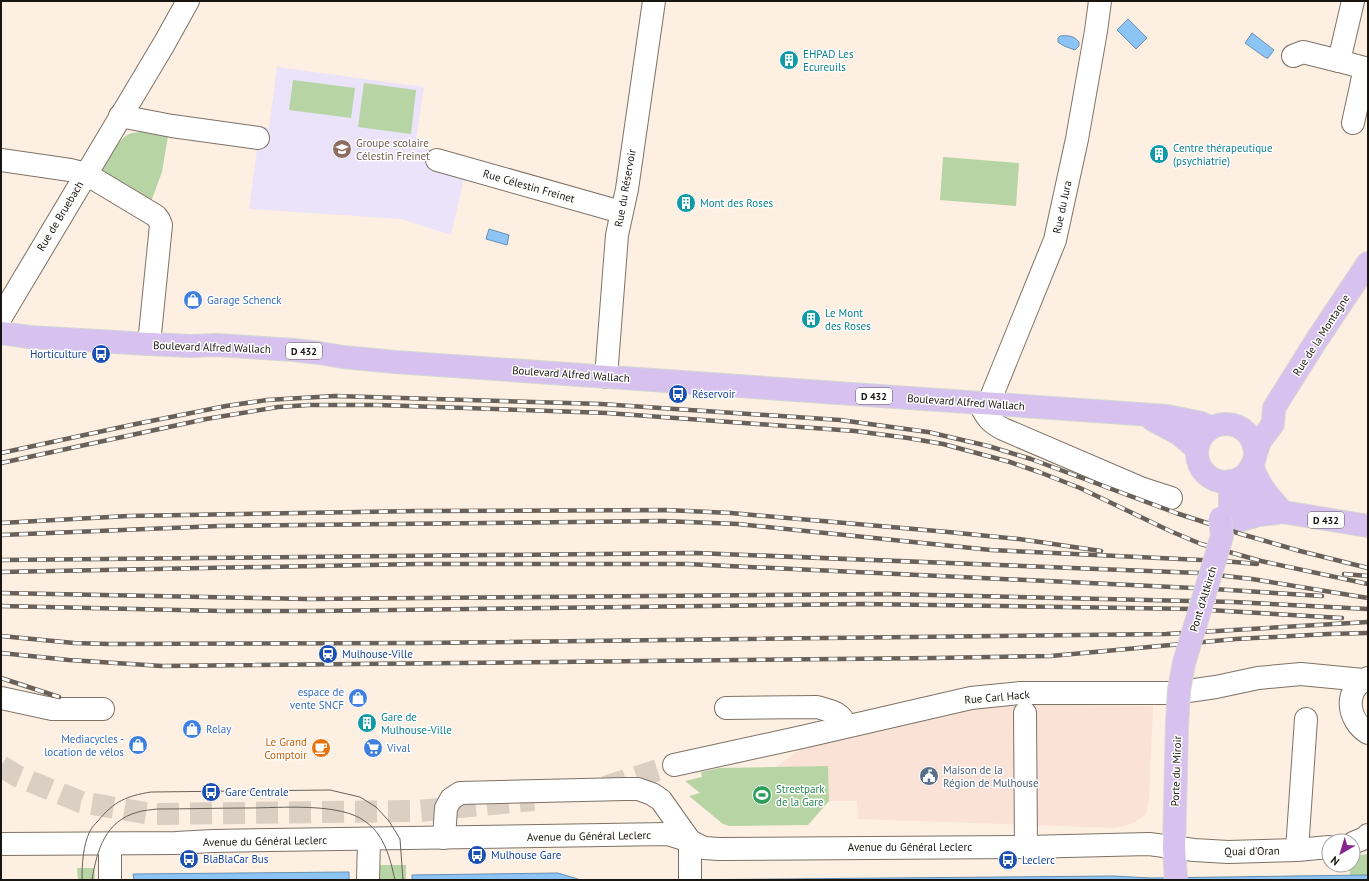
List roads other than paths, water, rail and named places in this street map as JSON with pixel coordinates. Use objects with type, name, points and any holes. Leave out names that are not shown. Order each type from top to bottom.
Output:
[{"type":"main road","name":"Rue de la Montagne","points":[[1244,471],[1260,441],[1273,424],[1274,408],[1316,341],[1368,263]]},
{"type":"main road","name":"Boulevard Alfred Wallach","points":[[1,333],[29,337],[149,344],[191,346],[216,345],[319,353],[343,358],[388,362],[1167,416],[1201,423],[1211,428]]},
{"type":"main road","name":"Rue de la Montagne","points":[[1238,426],[1248,424],[1274,408]]},
{"type":"main road","name":"Boulevard Alfred Wallach","points":[[1141,415],[1179,434],[1197,449]]},
{"type":"main road","points":[[1220,424],[1238,426],[1246,432],[1254,447],[1230,504],[1225,525],[1213,488],[1206,474],[1200,467],[1197,458],[1199,440],[1204,433],[1220,424]]},
{"type":"main road","points":[[1206,474],[1222,482],[1244,471]]},
{"type":"main road","name":"D 432","points":[[1244,471],[1242,488],[1258,508],[1368,526]]},
{"type":"main road","points":[[1225,525],[1259,515],[1283,513]]},
{"type":"main road","name":"Pont d'Altkirch","points":[[1184,663],[1225,525]]},
{"type":"main road","name":"Porte du Miroir","points":[[1175,863],[1177,725],[1179,690],[1184,663]]},
{"type":"street","name":"Rue de Bruebach","points":[[1,317],[188,1]]},
{"type":"street","name":"Rue du Réservoir","points":[[606,376],[617,235],[626,189],[654,1]]},
{"type":"street","name":"Rue du Jura","points":[[985,403],[992,395],[1055,240],[1077,139],[1100,1]]},
{"type":"street","points":[[1339,61],[1353,1]]},
{"type":"street","points":[[1293,56],[1303,52],[1365,68],[1353,123]]},
{"type":"street","points":[[120,116],[172,126],[258,138]]},
{"type":"street","points":[[1,160],[70,170],[86,174],[156,216],[161,225],[149,344]]},
{"type":"street","name":"Rue Célestin Freinet","points":[[437,160],[621,212]]},
{"type":"street","points":[[985,403],[988,419],[1003,429],[1143,489],[1171,498]]},
{"type":"street","name":"Rue Carl Hack","points":[[674,766],[971,698],[994,695],[1020,693],[1174,693],[1282,675],[1301,674],[1366,679]]},
{"type":"street","points":[[1326,677],[1351,700]]},
{"type":"street","points":[[1366,679],[1357,686],[1353,692],[1351,710],[1354,720],[1368,733]]},
{"type":"street","points":[[1,698],[52,709],[103,709]]},
{"type":"street","points":[[726,708],[817,707],[828,710],[844,718],[846,726]]},
{"type":"street","points":[[1025,713],[1026,847]]},
{"type":"street","points":[[1298,850],[1306,719]]},
{"type":"street","points":[[444,838],[446,808],[451,799],[460,794],[626,789],[638,790],[652,794],[661,800],[690,841],[690,873]]},
{"type":"street","name":"Avenue du Général Leclerc","points":[[1,844],[110,844],[668,834],[690,841],[704,848],[719,849],[1026,847],[1149,844],[1175,863]]},
{"type":"street","points":[[368,839],[368,880]]},
{"type":"street","points":[[110,844],[110,880]]},
{"type":"street","name":"Quai d'Oran","points":[[1175,863],[1194,850],[1228,852],[1321,848]]},
{"type":"water","points":[[1128,19],[1147,38],[1136,49],[1117,30]]},
{"type":"water","points":[[1252,33],[1274,50],[1268,58],[1245,43]]},
{"type":"water","points":[[1060,36],[1073,37],[1079,42],[1079,46],[1075,50],[1064,46],[1058,42],[1058,38]]},
{"type":"water","points":[[489,229],[509,235],[507,245],[486,239]]},
{"type":"water","points":[[349,872],[349,880],[134,880],[133,874]]},
{"type":"water","points":[[558,873],[581,880],[412,880],[412,875]]},
{"type":"water","points":[[1368,875],[1368,880],[668,880],[1113,876],[1151,878]]},
{"type":"tunnel","points":[[605,787],[674,765]]},
{"type":"tunnel","points":[[1,766],[17,776],[81,802],[151,814],[419,811],[534,800]]},
{"type":"tram line","points":[[82,880],[84,848],[91,830],[104,814],[115,804],[135,795],[151,792],[330,790],[360,797],[376,807],[389,821],[400,839],[403,880]]},
{"type":"tram line","points":[[92,880],[97,858],[104,838],[118,822],[127,816],[138,812],[157,809],[293,807],[342,811],[366,822],[378,834],[386,848],[395,880]]},
{"type":"railway","points":[[1,453],[226,406],[267,400],[335,396],[601,404],[840,420],[928,432],[988,446],[1031,459],[1176,513],[1241,534],[1368,568]]},
{"type":"railway","points":[[1,463],[206,419],[278,407],[309,405],[378,405],[607,413],[855,431],[943,444],[1010,462],[1080,488],[1170,531],[1201,544],[1261,561],[1368,584]]},
{"type":"railway","points":[[1,523],[128,516],[417,511],[666,510],[731,513],[948,532],[1019,539],[1101,551]]},
{"type":"railway","points":[[1,535],[219,526],[662,521],[738,524],[991,550],[1223,561],[1257,564]]},
{"type":"railway","points":[[1,560],[696,553],[1199,573],[1252,579],[1368,598]]},
{"type":"railway","points":[[1,572],[419,564],[687,564],[1214,589],[1322,596]]},
{"type":"railway","points":[[1344,574],[1368,576]]},
{"type":"railway","points":[[1,593],[310,599],[888,594],[1234,602],[1368,609]]},
{"type":"railway","points":[[1,606],[223,611],[313,611],[863,604],[1192,609],[1342,618]]},
{"type":"railway","points":[[1,636],[74,643],[109,644],[419,643],[1166,634],[1368,622]]},
{"type":"railway","points":[[1,653],[69,660],[162,666],[935,658],[1051,656],[1236,639],[1368,633]]},
{"type":"railway","points":[[1,678],[59,697]]},
{"type":"place","name":"EHPAD Les Ecureuils","points":[[789,60]]},
{"type":"place","name":"Groupe scolaire Célestin Freinet","points":[[342,149]]},
{"type":"place","name":"Centre thérapeutique (psychiatrie)","points":[[1159,154]]},
{"type":"place","name":"Mont des Roses","points":[[686,203]]},
{"type":"place","name":"Garage Schenck","points":[[193,300]]},
{"type":"place","name":"Le Mont des Roses","points":[[811,319]]},
{"type":"place","name":"Horticulture","points":[[101,354]]},
{"type":"place","name":"Réservoir","points":[[678,394]]},
{"type":"place","name":"Mulhouse-Ville","points":[[328,654]]},
{"type":"place","name":"espace de vente SNCF","points":[[358,698]]},
{"type":"place","name":"Gare de Mulhouse-Ville","points":[[367,723]]},
{"type":"place","name":"Relay","points":[[192,729]]},
{"type":"place","name":"Mediacycles - location de vélos","points":[[138,745]]},
{"type":"place","name":"Le Grand Comptoir","points":[[321,748]]},
{"type":"place","name":"Vival","points":[[373,748]]},
{"type":"place","name":"Maison de la Région de Mulhouse","points":[[929,776]]},
{"type":"place","name":"Gare Centrale","points":[[211,792]]},
{"type":"place","name":"Streetpark de la Gare","points":[[762,795]]},
{"type":"place","name":"Mulhouse Gare","points":[[477,855]]},
{"type":"place","name":"BlaBlaCar Bus","points":[[189,859]]},
{"type":"place","name":"Leclerc","points":[[1008,860]]}]
